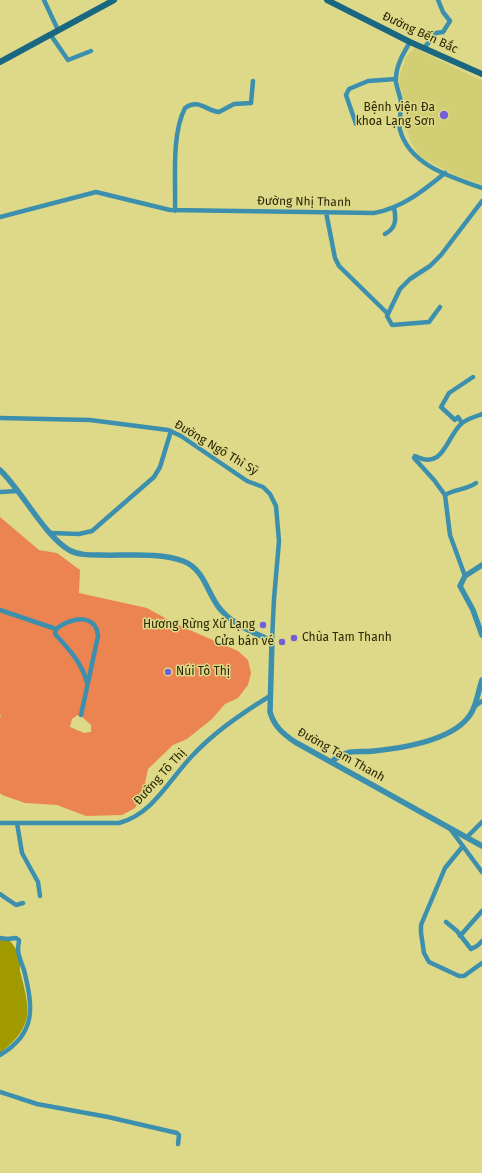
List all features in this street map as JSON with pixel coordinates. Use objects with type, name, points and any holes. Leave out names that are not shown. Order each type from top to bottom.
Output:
[{"type":"main road","points":[[0,62],[114,0]]},
{"type":"main road","name":"Đường Bến Bắc","points":[[327,0],[410,42],[425,47],[482,74]]},
{"type":"street","points":[[44,0],[58,30]]},
{"type":"street","points":[[425,47],[434,36],[443,32],[450,21],[443,12],[438,0]]},
{"type":"street","points":[[50,34],[68,60],[90,51]]},
{"type":"street","points":[[410,42],[399,64],[396,79],[401,102],[400,125],[402,135],[420,159],[445,173],[482,188]]},
{"type":"street","points":[[356,124],[346,95],[349,89],[368,81],[396,79]]},
{"type":"street","points":[[175,211],[176,140],[179,124],[185,108],[202,104],[212,111],[219,112],[234,104],[252,103],[253,81]]},
{"type":"street","name":"Đường Nhị Thanh","points":[[0,217],[96,192],[175,211],[288,210],[374,213],[394,207],[423,192],[445,173]]},
{"type":"street","points":[[440,306],[429,322],[392,325],[388,320],[388,313],[400,289],[410,279],[430,266],[441,255],[482,201]]},
{"type":"street","points":[[385,234],[392,230],[394,226],[396,215],[394,207]]},
{"type":"street","points":[[326,212],[335,258],[339,266],[388,313]]},
{"type":"street","points":[[462,424],[458,417],[455,420],[441,407],[449,393],[473,377]]},
{"type":"street","points":[[465,576],[450,535],[445,495],[434,480],[414,458],[415,456],[426,460],[435,459],[444,450],[462,424],[482,414]]},
{"type":"street","name":"Đường Ngô Thì Sỹ","points":[[0,418],[90,420],[171,431],[248,481],[260,485],[270,494],[277,514],[279,541],[272,641]]},
{"type":"street","points":[[51,533],[79,534],[92,531],[154,477],[160,467],[171,431]]},
{"type":"street","points":[[0,470],[51,533],[71,551],[81,554],[163,556],[183,561],[192,566],[203,577],[217,605],[225,615],[244,628],[272,641]]},
{"type":"street","points":[[445,495],[455,490],[470,487],[476,483]]},
{"type":"street","points":[[0,492],[18,491]]},
{"type":"street","points":[[482,564],[465,576],[460,586],[473,610],[482,635]]},
{"type":"street","points":[[0,610],[56,629]]},
{"type":"street","points":[[81,714],[98,636],[96,627],[92,621],[84,618],[64,623],[56,629],[55,634],[69,648],[82,667],[87,684]]},
{"type":"street","name":"Đường Tam Thanh","points":[[272,641],[270,696],[272,718],[280,731],[295,742],[482,846]]},
{"type":"street","points":[[331,762],[345,752],[398,748],[432,739],[462,723],[471,714],[482,680]]},
{"type":"street","name":"Đường Tô Thị","points":[[0,823],[119,824],[129,821],[139,815],[153,802],[192,755],[242,713],[270,696]]},
{"type":"street","points":[[474,707],[482,701]]},
{"type":"street","points":[[467,837],[482,822]]},
{"type":"street","points":[[17,823],[22,853],[38,882],[40,896]]},
{"type":"street","points":[[452,830],[482,872]]},
{"type":"street","points":[[463,846],[445,868],[422,925],[421,933],[424,953],[429,962],[455,976],[464,976],[482,963]]},
{"type":"street","points":[[0,894],[16,905],[23,903]]},
{"type":"street","points":[[460,936],[482,912]]},
{"type":"street","points":[[446,922],[471,949],[482,941]]},
{"type":"street","points":[[0,938],[16,938],[19,940],[18,950],[28,984],[31,1008],[27,1026],[20,1040],[0,1054]]},
{"type":"street","points":[[0,1092],[37,1104],[108,1117],[177,1133],[179,1135],[178,1144]]},
{"type":"shaded area","name":"Bệnh viện Đa khoa Lạng Sơn","points":[[415,48],[482,81],[482,185],[458,176],[424,159],[419,155],[411,142],[405,123],[406,105],[399,84],[400,75],[406,57]]},
{"type":"shaded area","points":[[0,517],[39,550],[57,553],[80,570],[79,593],[147,608],[176,624],[238,651],[248,660],[251,673],[248,685],[238,698],[225,704],[212,719],[187,739],[173,745],[148,769],[143,793],[135,808],[122,815],[86,816],[57,805],[25,803],[2,795],[0,793]],"holes":[[[78,715],[91,725],[91,732],[84,733],[70,727],[72,719]]]},
{"type":"shaded area","points":[[0,939],[9,940],[19,956],[20,969],[26,996],[27,1016],[19,1034],[0,1053]]},
{"type":"place","name":"Bệnh viện Đa khoa Lạng Sơn","points":[[444,115]]},
{"type":"place","name":"Hương Rừng Xứ Lạng","points":[[263,625]]},
{"type":"place","name":"Chùa Tam Thanh","points":[[294,638]]},
{"type":"place","name":"Cửa bán vé","points":[[282,642]]},
{"type":"place","name":"Núi Tô Thị","points":[[168,672]]}]
